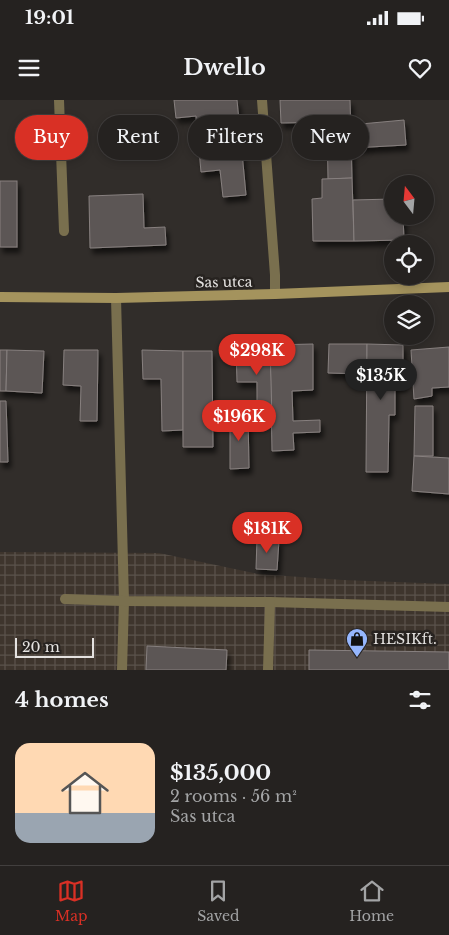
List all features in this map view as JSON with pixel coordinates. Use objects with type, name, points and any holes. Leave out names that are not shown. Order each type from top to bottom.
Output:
[{"type":"main road","name":"Sas utca","points":[[0,297],[116,298],[449,287]]},
{"type":"street","points":[[59,100],[64,231]]},
{"type":"street","points":[[262,100],[275,294]]},
{"type":"street","points":[[116,298],[124,601],[122,670]]},
{"type":"street","points":[[66,599],[449,607]]},
{"type":"street","points":[[268,670],[270,602]]},
{"type":"shaded area","points":[[0,552],[159,553],[258,574],[343,580],[449,584],[449,670],[0,670]]},
{"type":"building","points":[[174,100],[237,100],[238,115],[188,115],[188,117],[178,118],[178,115],[176,115]]},
{"type":"building","points":[[280,100],[350,100],[350,115],[292,115],[292,123],[282,123]]},
{"type":"building","points":[[404,120],[406,145],[369,147],[369,123]]},
{"type":"building","points":[[200,160],[243,160],[246,195],[223,197],[220,170],[201,172]]},
{"type":"building","points":[[328,160],[352,160],[352,178],[328,179]]},
{"type":"building","points":[[352,178],[354,241],[313,241],[312,199],[322,198],[322,179]]},
{"type":"building","points":[[0,181],[17,181],[17,247],[0,247]]},
{"type":"building","points":[[143,194],[144,228],[165,227],[166,245],[90,248],[89,196]]},
{"type":"building","points":[[384,199],[384,225],[403,225],[404,235],[384,235],[384,240],[354,241],[353,200]]},
{"type":"building","points":[[313,344],[313,390],[292,391],[293,421],[320,420],[320,432],[293,433],[294,450],[272,451],[270,345]]},
{"type":"building","points":[[329,344],[367,344],[367,374],[328,373]]},
{"type":"building","points":[[367,344],[403,345],[403,386],[395,385],[395,415],[389,415],[388,472],[366,472]]},
{"type":"building","points":[[270,345],[272,420],[257,420],[257,382],[237,382],[236,347]]},
{"type":"building","points":[[449,347],[449,387],[432,388],[432,396],[414,399],[411,350]]},
{"type":"building","points":[[0,350],[7,350],[6,391],[0,391]]},
{"type":"building","points":[[7,350],[44,351],[42,393],[6,391]]},
{"type":"building","points":[[64,350],[98,350],[97,421],[80,421],[81,386],[63,385]]},
{"type":"building","points":[[142,350],[183,351],[183,430],[162,431],[161,379],[143,379]]},
{"type":"building","points":[[183,351],[212,351],[213,447],[183,447]]},
{"type":"building","points":[[0,401],[6,401],[8,462],[0,462]]},
{"type":"building","points":[[415,406],[433,406],[433,456],[414,456]]},
{"type":"building","points":[[230,416],[248,416],[249,468],[230,469]]},
{"type":"building","points":[[414,456],[449,458],[449,494],[412,491]]},
{"type":"building","points":[[257,539],[279,540],[277,570],[256,569]]},
{"type":"building","points":[[147,646],[227,650],[226,670],[146,670]]},
{"type":"building","points":[[309,650],[449,652],[449,670],[309,670]]},
{"type":"place","name":"HESIKft.","points":[[357,658]]}]
